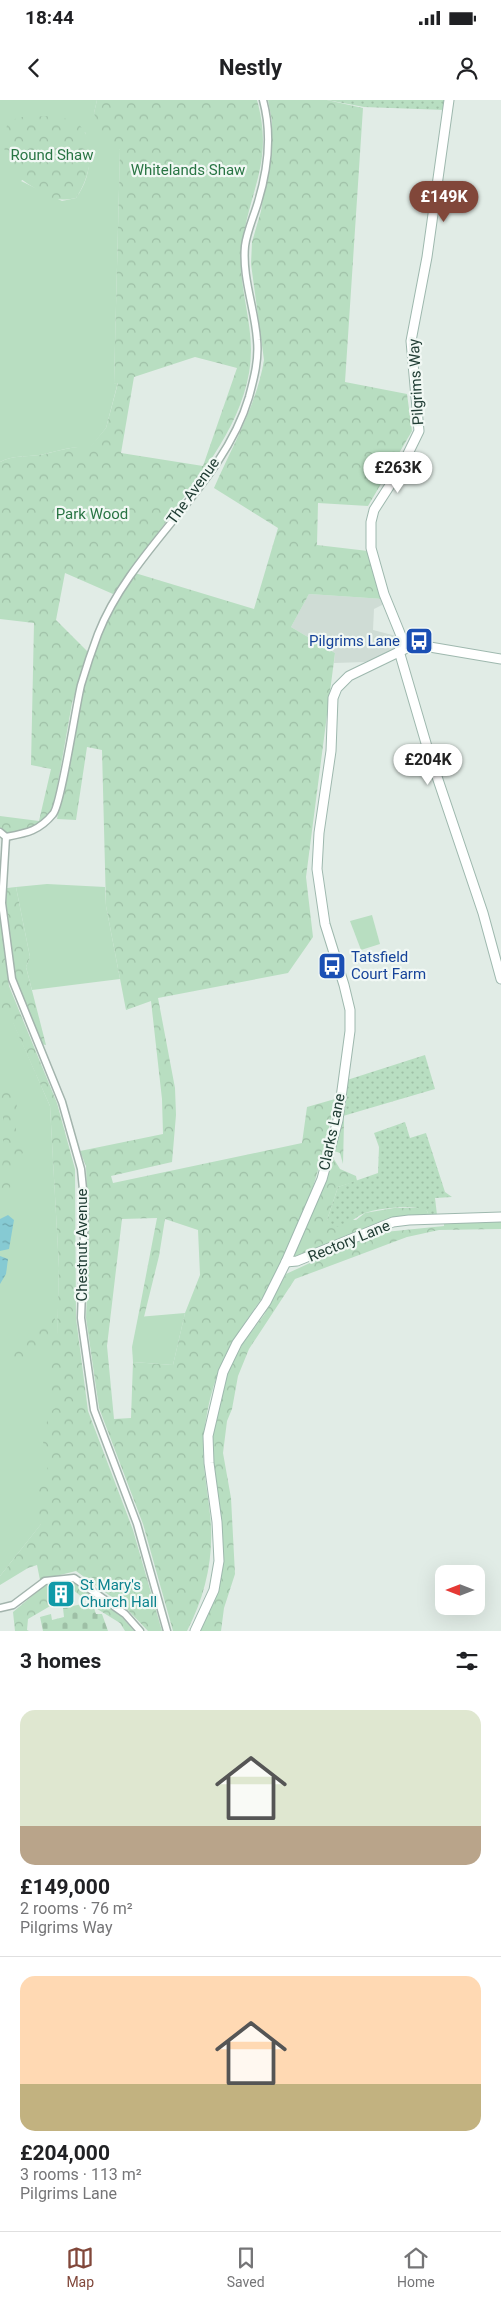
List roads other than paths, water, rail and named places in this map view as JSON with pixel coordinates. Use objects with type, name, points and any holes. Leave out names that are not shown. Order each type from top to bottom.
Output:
[{"type":"main road","name":"Pilgrims Way","points":[[402,650],[371,548],[371,522],[374,510],[401,468],[419,431],[411,341],[427,257],[449,100]]},
{"type":"main road","points":[[501,660],[424,646],[402,650],[428,750],[483,913],[501,979]]},
{"type":"main road","name":"Clarks Lane","points":[[195,1631],[214,1590],[219,1561],[208,1436],[220,1381],[237,1343],[266,1302],[286,1262],[322,1179],[338,1120],[350,1031],[350,1010],[325,924],[317,869],[319,833],[331,751],[333,698],[337,688],[349,676],[402,650]]},
{"type":"main road","name":"Rectory Lane","points":[[286,1262],[297,1261],[393,1222],[501,1217]]},
{"type":"street","name":"The Avenue","points":[[6,837],[32,832],[55,813],[81,685],[113,598],[188,502],[232,437],[243,416],[256,372],[258,355],[245,245],[260,196],[267,154],[268,122],[263,100]]},
{"type":"street","points":[[0,832],[6,837]]},
{"type":"street","name":"Chestnut Avenue","points":[[6,837],[2,902],[12,979],[62,1102],[81,1169],[85,1208],[81,1318],[94,1410],[137,1524],[167,1631]]},
{"type":"street","points":[[0,1608],[14,1605],[45,1581],[74,1578],[125,1614],[140,1631]]},
{"type":"water","points":[[8,1215],[14,1220],[9,1249],[0,1251],[0,1219]]},
{"type":"water","points":[[0,1256],[8,1259],[6,1274],[0,1284]]},
{"type":"place","name":"Pilgrims Lane","points":[[419,641]]},
{"type":"place","name":"Tatsfield Court Farm","points":[[332,966]]},
{"type":"place","name":"St Mary's Church Hall","points":[[61,1594]]},
{"type":"park label","name":"Round Shaw","points":[[52,155]]},
{"type":"park label","name":"Whitelands Shaw","points":[[188,170]]},
{"type":"park label","name":"Park Wood","points":[[92,514]]}]
